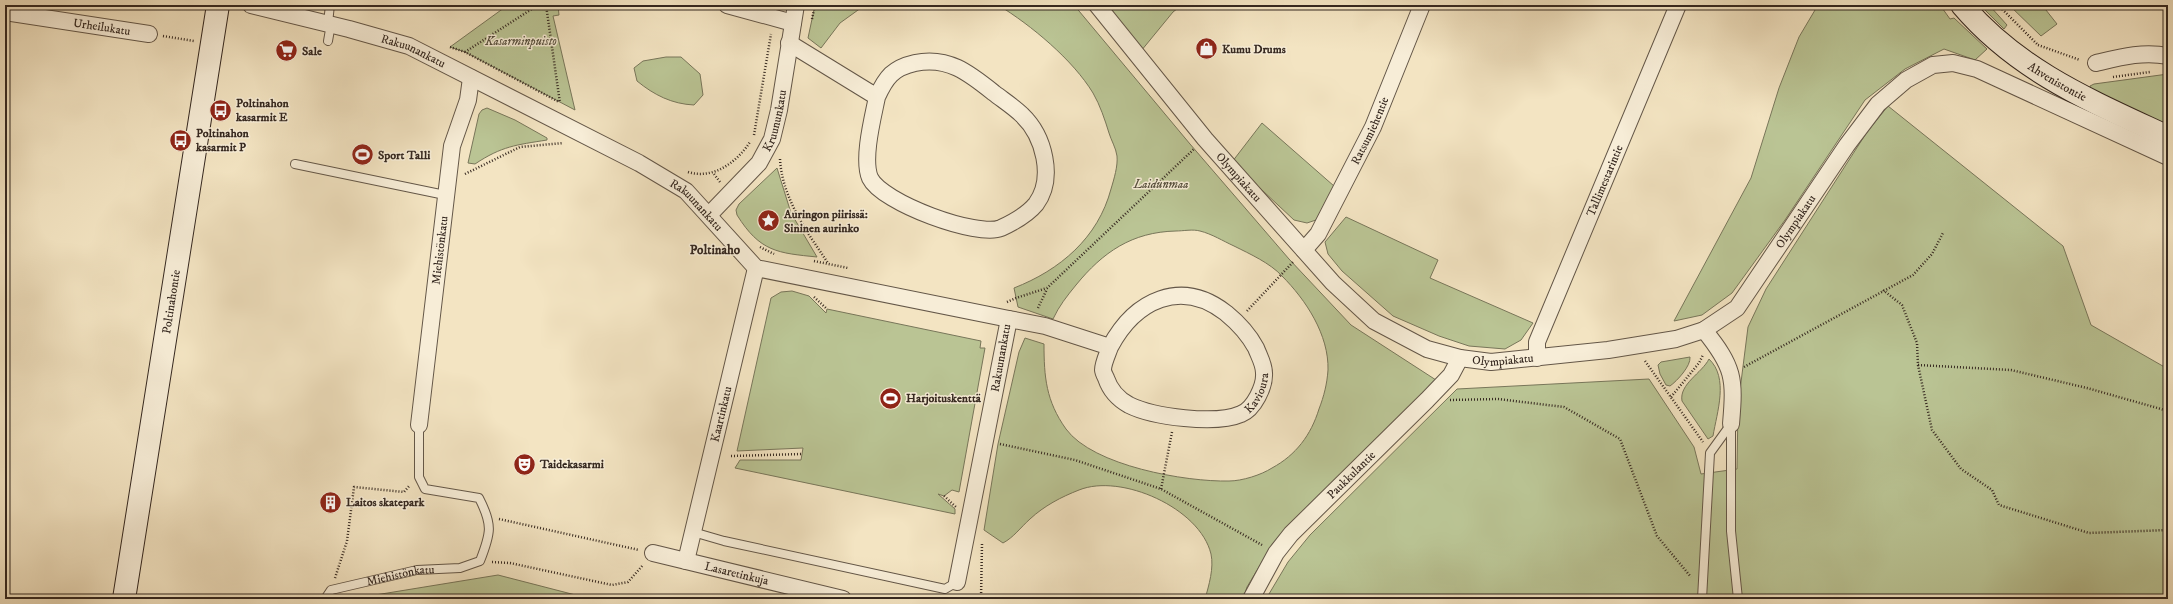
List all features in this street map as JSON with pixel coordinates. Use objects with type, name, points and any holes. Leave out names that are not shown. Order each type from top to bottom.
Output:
[{"type":"main road","name":"Poltinahontie","points":[[124,599],[218,5]]},
{"type":"main road","name":"Ahvenistontie","points":[[1962,5],[1995,39],[2033,69],[2089,100],[2168,137]]},
{"type":"street","name":"Rakuunankatu","points":[[251,5],[329,24],[409,46],[640,163],[686,191],[756,268],[1010,313],[957,582]]},
{"type":"street","points":[[727,5],[793,23]]},
{"type":"street","name":"Kruununkatu","points":[[709,215],[759,163],[772,139],[779,110],[796,5]]},
{"type":"street","name":"Olympiakatu","points":[[1097,5],[1300,258],[1333,283],[1374,321],[1427,349],[1460,358],[1491,362],[1537,358],[1623,348],[1706,334],[1737,308],[1847,145],[1878,104],[1906,80],[1933,65],[1953,63],[1977,69],[2168,157]]},
{"type":"street","name":"Ratsumiehentie","points":[[1300,258],[1318,234],[1373,127],[1422,5]]},
{"type":"street","name":"Tallimestarintie","points":[[1537,358],[1537,342],[1678,5]]},
{"type":"street","name":"Urheilukatu","points":[[5,12],[149,34]]},
{"type":"street","points":[[790,43],[877,97]]},
{"type":"street","points":[[2096,63],[2135,54],[2150,53],[2168,56]]},
{"type":"street","points":[[938,60],[958,68],[977,79],[1023,116],[1038,137],[1044,158],[1046,182],[1035,204],[1017,221],[997,230],[978,228],[915,211],[881,191],[870,178],[868,162],[877,97],[885,80],[900,67],[918,62],[938,60]]},
{"type":"street","name":"Miehistönkatu","points":[[419,425],[452,146],[468,100],[471,78]]},
{"type":"street","name":"Kaartinkatu","points":[[686,561],[756,268]]},
{"type":"street","name":"Kavioura","points":[[1188,296],[1202,298],[1214,304],[1236,322],[1254,345],[1261,359],[1264,374],[1262,384],[1252,406],[1241,414],[1215,420],[1174,417],[1129,405],[1115,395],[1108,385],[1103,370],[1110,347],[1116,336],[1133,316],[1159,298],[1188,296]]},
{"type":"street","points":[[1010,313],[1030,323],[1045,326],[1110,347]]},
{"type":"street","points":[[1706,334],[1732,374],[1734,388],[1731,424]]},
{"type":"street","name":"Paukkulantie","points":[[1251,599],[1276,553],[1301,524],[1427,400],[1451,374],[1460,358]]},
{"type":"street","name":"Lasaretinkuja","points":[[653,553],[843,599]]},
{"type":"lane","points":[[328,41],[330,5]]},
{"type":"lane","points":[[295,164],[446,195]]},
{"type":"lane","points":[[1702,599],[1710,453],[1731,424]]},
{"type":"lane","points":[[1731,424],[1731,531],[1738,599]]},
{"type":"lane","points":[[419,425],[419,477],[425,489],[479,498],[489,517],[489,540],[480,561]]},
{"type":"lane","points":[[693,532],[724,541],[945,589],[957,582]]},
{"type":"lane","name":"Miehistönkatu","points":[[331,590],[417,570],[460,568],[480,561]]},
{"type":"lane","points":[[325,599],[331,590]]},
{"type":"path","points":[[465,52],[538,5]]},
{"type":"path","points":[[546,5],[560,103]]},
{"type":"path","points":[[806,52],[815,5]]},
{"type":"path","points":[[1998,5],[2036,44],[2075,59],[2096,63]]},
{"type":"path","points":[[683,169],[689,173],[705,176],[714,174],[744,151],[754,134],[774,17]]},
{"type":"path","points":[[149,34],[198,42]]},
{"type":"path","points":[[443,44],[465,52],[565,105]]},
{"type":"path","points":[[1030,323],[1047,288],[1205,139]]},
{"type":"path","points":[[459,178],[486,162],[520,147],[566,143]]},
{"type":"path","points":[[780,156],[780,169],[791,201],[805,230],[828,264]]},
{"type":"path","points":[[714,174],[730,192]]},
{"type":"path","points":[[1732,374],[1883,290],[1913,275],[1932,254],[1943,233]]},
{"type":"path","points":[[753,244],[779,256]]},
{"type":"path","points":[[1236,322],[1300,258]]},
{"type":"path","points":[[807,260],[851,269]]},
{"type":"path","points":[[1010,313],[1004,304],[1016,298],[1047,288]]},
{"type":"path","points":[[1883,290],[1902,305],[1917,343],[1918,365],[1932,430],[1962,469],[1992,490],[1998,505],[2089,533],[2168,530]]},
{"type":"path","points":[[810,293],[827,309]]},
{"type":"path","points":[[1671,397],[1700,363],[1706,334]]},
{"type":"path","points":[[1638,361],[1653,359]]},
{"type":"path","points":[[1646,361],[1710,453]]},
{"type":"path","points":[[1918,365],[2011,370],[2086,388],[2168,411]]},
{"type":"path","points":[[1427,400],[1498,399],[1564,407],[1620,439],[1657,536],[1693,581]]},
{"type":"path","points":[[1161,489],[1174,417]]},
{"type":"path","points":[[1000,436],[998,444],[1075,460],[1161,489],[1276,553]]},
{"type":"path","points":[[731,456],[802,454]]},
{"type":"path","points":[[331,590],[347,540],[354,487],[404,492],[419,477]]},
{"type":"path","points":[[944,496],[957,508]]},
{"type":"path","points":[[480,561],[510,563],[612,585],[628,582],[653,553],[489,517]]},
{"type":"path","points":[[981,599],[982,540]]},
{"type":"green space","name":"Kasarminpuisto","points":[[508,5],[558,5],[559,15],[553,16],[575,110],[465,52],[450,47]]},
{"type":"green space","points":[[815,5],[865,5],[840,23],[821,48],[808,38]]},
{"type":"green space","name":"Laidunmaa","points":[[998,5],[1074,5],[1190,144],[1289,259],[1351,325],[1436,380],[1274,542],[1247,587],[1243,599],[1205,599],[1211,576],[1212,559],[1204,537],[1192,522],[1175,509],[1157,498],[1136,491],[1116,486],[1096,486],[1079,490],[1059,499],[1041,510],[1003,543],[984,530],[998,444],[1019,352],[1025,338],[1044,344],[1046,378],[1050,399],[1059,419],[1066,429],[1079,442],[1097,453],[1118,462],[1166,475],[1211,481],[1234,481],[1245,479],[1268,471],[1288,457],[1302,443],[1312,427],[1324,395],[1328,370],[1325,344],[1320,331],[1307,307],[1291,285],[1277,271],[1260,259],[1213,236],[1197,230],[1160,232],[1146,235],[1120,246],[1086,273],[1063,301],[1053,319],[1018,307],[1014,288],[1031,281],[1061,262],[1087,237],[1097,223],[1105,207],[1111,189],[1117,156],[1100,108],[1085,81],[1050,44],[1011,13]]},
{"type":"green space","points":[[1108,5],[1182,5],[1173,12],[1141,51]]},
{"type":"green space","points":[[1818,5],[1940,5],[1950,19],[1954,18],[1987,49],[1975,60],[1944,49],[1905,69],[1865,100],[1785,220],[1732,293],[1702,315],[1674,321],[1751,178],[1779,88],[1799,37]]},
{"type":"green space","points":[[1980,5],[1989,5],[2007,25],[2004,29]]},
{"type":"green space","points":[[2009,5],[2042,5],[2057,24],[2041,36]]},
{"type":"green space","points":[[666,57],[681,57],[700,74],[703,95],[694,105],[671,101],[650,91],[637,81],[634,68],[643,61]]},
{"type":"green space","points":[[2168,74],[2168,126],[2090,89],[2090,86],[2094,84]]},
{"type":"green space","points":[[1888,106],[2063,246],[2091,325],[2168,369],[2168,599],[1266,599],[1288,562],[1310,535],[1457,389],[1649,379],[1694,447],[1701,474],[1737,469],[1738,406],[1748,327],[1766,289],[1867,132]]},
{"type":"green space","points":[[487,108],[515,120],[547,138],[547,140],[510,147],[493,153],[475,164],[468,163],[479,114],[482,110]]},
{"type":"green space","points":[[1262,123],[1334,186],[1316,220],[1307,223],[1294,220],[1232,162]]},
{"type":"green space","points":[[777,168],[791,213],[817,257],[791,254],[771,248],[754,237],[737,215],[736,210],[739,204]]},
{"type":"green space","points":[[1346,217],[1438,260],[1430,278],[1533,323],[1521,340],[1505,349],[1469,346],[1439,336],[1393,316],[1342,271],[1328,254],[1325,242]]},
{"type":"green space","name":"Harjoituskenttä","points":[[792,291],[809,296],[826,313],[827,309],[981,341],[980,348],[985,348],[959,492],[952,490],[944,496],[938,494],[955,509],[955,514],[735,468],[740,460],[801,460],[803,448],[737,451],[771,298],[781,292]]},
{"type":"green space","points":[[1690,357],[1690,361],[1686,369],[1680,377],[1670,386],[1666,385],[1660,374],[1658,365],[1661,362]]},
{"type":"green space","points":[[1709,359],[1719,376],[1720,396],[1713,436],[1708,439],[1682,401],[1682,395],[1687,384]]},
{"type":"green space","points":[[498,575],[591,599],[363,599],[363,597]]},
{"type":"place","name":"Kumu Drums","points":[[1207,49]]},
{"type":"place","name":"Sale","points":[[287,51]]},
{"type":"place","name":"Poltinahon kasarmit E","points":[[220,110]]},
{"type":"place","name":"Poltinahon kasarmit P","points":[[181,140]]},
{"type":"place","name":"Sport Talli","points":[[363,155]]},
{"type":"place","name":"Auringon piirissä: Sininen aurinko","points":[[769,221]]},
{"type":"place","name":"Harjoituskenttä","points":[[891,398]]},
{"type":"place","name":"Taidekasarmi","points":[[525,464]]},
{"type":"place","name":"Laitos skatepark","points":[[330,502]]},
{"type":"district","name":"Poltinaho","points":[[715,250]]}]
